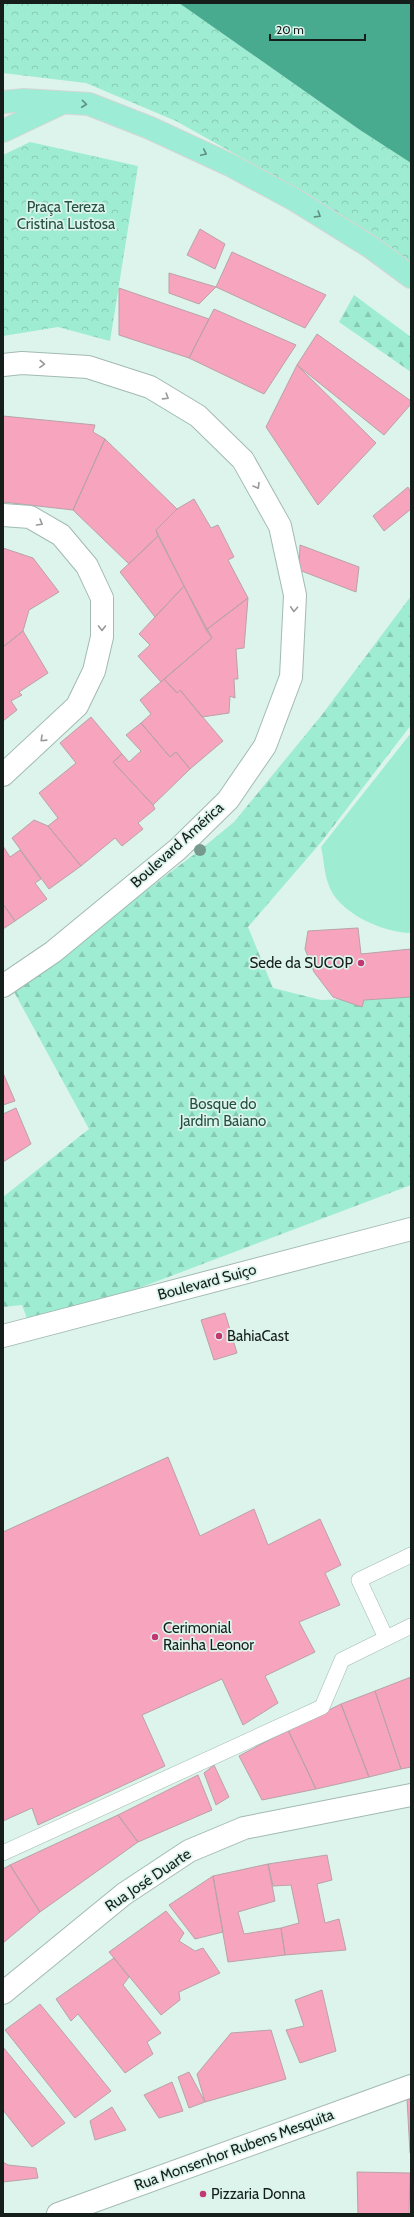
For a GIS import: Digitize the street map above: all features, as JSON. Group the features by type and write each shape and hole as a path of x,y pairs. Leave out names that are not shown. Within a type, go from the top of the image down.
{"main road":[{"path":"3,102 24,100 89,104 150,128 230,166 295,200 359,240 411,278"},
{"path":"3,130 63,103"}],"street":[{"name":"Boulevard América","path":"3,365 22,363 88,367 150,387 198,416 243,460 280,526 295,595 291,677 266,746 228,800 172,854 53,952 3,986"},
{"path":"3,515 30,517 61,535 87,566 102,598 102,629 94,671 77,706 3,775"},
{"name":"Boulevard Suiço","path":"3,1336 411,1229"},
{"name":"Rua José Duarte","path":"3,1992 124,1894 189,1851 244,1828 411,1795"},
{"name":"Rua Monsenhor Rubens Mesquita","path":"58,2214 411,2086"}],"lane":[{"path":"386,1638 359,1580 411,1555"},
{"path":"3,1853 322,1707 342,1660 411,1626"}],"green space":[{"path":"3,3 179,3 360,130 411,163 411,264 301,191 176,121 86,83 3,73"},
{"name":"Praça Tereza Cristina Lustosa","path":"30,142 138,166 110,341 58,327 3,336 3,155"},
{"path":"354,295 411,337 411,372 339,322"},
{"name":"Bosque do Jardim Baiano","path":"411,596 411,725 322,841 248,927 273,988 321,1000 411,997 411,1185 31,1329 22,1305 3,1307 3,1197 89,1129 13,990 200,850 234,822 321,716"},
{"path":"411,733 411,933 400,932 375,925 350,912 340,903 328,883 321,847"}],"shaded area":[{"path":"179,3 411,3 411,163 360,130"}],"building":[{"path":"200,229 225,244 215,269 187,255"},
{"path":"232,252 326,295 305,328 216,287"},
{"path":"169,273 216,287 199,304 169,293"},
{"path":"119,288 209,319 189,358 119,335"},
{"path":"214,309 296,345 264,394 189,358"},
{"path":"317,334 411,401 411,404 384,435 297,365"},
{"path":"297,365 376,443 318,505 266,427"},
{"path":"3,416 95,425 93,432 105,439 73,510 3,502"},
{"path":"105,439 177,509 156,530 158,536 129,564 73,510"},
{"path":"408,487 411,493 411,509 384,531 373,516"},
{"path":"194,499 211,528 218,525 234,557 228,560 248,598 206,630 156,530 177,509"},
{"path":"158,536 184,586 155,617 120,572"},
{"path":"300,545 359,567 356,592 299,570"},
{"path":"3,548 33,558 59,592 29,610 23,631 3,647"},
{"path":"184,586 212,638 161,682 138,656 150,645 139,634"},
{"path":"248,598 244,648 236,649 238,679 234,679 235,698 230,696 229,713 202,717 180,690 177,693 164,679 212,638 206,630"},
{"path":"23,631 48,673 19,692 22,695 11,701 17,710 3,721 3,647"},
{"path":"164,679 177,693 180,690 223,741 190,769 176,752 170,757 141,723 151,714 140,700"},
{"path":"91,717 122,754 113,762 155,809 138,823 143,829 122,846 115,838 81,866 48,826 58,818 39,793 76,763 60,743"},
{"path":"141,723 170,757 176,752 190,769 153,805 113,762 122,754 129,762 141,751 126,735"},
{"path":"34,820 48,826 81,866 49,889 12,838"},
{"path":"3,846 10,857 20,850 41,879 35,883 47,899 15,921 3,904"},
{"path":"3,904 15,921 3,929"},
{"name":"Sede da SUCOP","path":"358,928 361,954 411,949 411,997 364,1000 362,1007 333,997 314,972 305,949 308,931"},
{"path":"3,1073 15,1101 3,1105"},
{"path":"16,1108 31,1144 3,1162 3,1114"},
{"name":"BahiaCast","path":"225,1313 237,1353 214,1360 201,1320"},
{"name":"Cerimonial Rainha Leonor","path":"168,1457 200,1536 254,1509 268,1545 320,1519 341,1565 325,1573 340,1605 299,1622 315,1652 265,1676 278,1703 243,1725 222,1679 142,1715 165,1766 38,1825 32,1808 3,1821 3,1532"},
{"path":"411,1677 411,1767 401,1769 375,1691"},
{"path":"375,1691 401,1769 369,1777 341,1704"},
{"path":"341,1704 369,1777 316,1789 288,1730"},
{"path":"288,1730 316,1789 262,1800 239,1756"},
{"path":"214,1765 229,1797 216,1805 204,1773"},
{"path":"198,1775 212,1810 138,1842 118,1815"},
{"path":"118,1815 138,1842 40,1912 10,1865"},
{"path":"327,1855 332,1880 317,1884 325,1923 339,1919 346,1950 285,1955 281,1928 299,1923 291,1885 273,1886 268,1864"},
{"path":"268,1864 275,1901 238,1912 244,1934 281,1928 285,1955 228,1962 213,1876"},
{"path":"10,1865 40,1912 3,1943 3,1869"},
{"path":"213,1876 223,1932 195,1939 169,1905"},
{"path":"166,1911 184,1933 179,1941 195,1951 203,1948 220,1973 179,1992 180,2000 161,2015 109,1952"},
{"path":"114,1958 129,1977 123,1985 161,2033 147,2042 153,2054 125,2073 78,2014 71,2021 56,1999"},
{"path":"322,1990 336,2051 300,2063 286,2030 304,2026 295,2000"},
{"path":"40,2004 111,2091 75,2118 5,2030"},
{"path":"271,2030 286,2079 205,2102 197,2074 231,2033"},
{"path":"3,2047 65,2123 32,2147 3,2110"},
{"path":"189,2072 205,2102 189,2108 178,2077"},
{"path":"172,2082 183,2111 159,2118 144,2095"},
{"path":"407,2099 411,2099 411,2153 410,2153"},
{"path":"112,2107 126,2130 95,2140 90,2121"},
{"path":"3,2162 8,2165 36,2168 38,2178 3,2182"},
{"path":"357,2172 410,2173 409,2214 358,2214"}],"place":[{"name":"Sede da SUCOP","path":"361,963"},
{"name":"BahiaCast","path":"219,1336"},
{"name":"Cerimonial Rainha Leonor","path":"155,1637"},
{"name":"Pizzaria Donna","path":"203,2194"}]}
